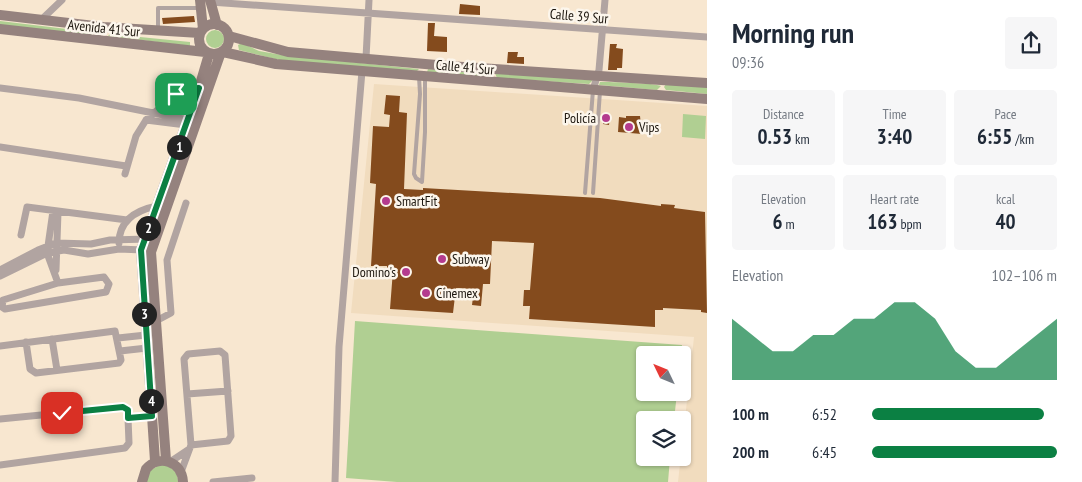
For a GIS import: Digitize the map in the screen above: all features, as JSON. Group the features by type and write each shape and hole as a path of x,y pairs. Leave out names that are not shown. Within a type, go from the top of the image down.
{"main road":[{"path":"148,240 222,52 228,44 228,36 225,30 217,25 205,3"},
{"path":"205,3 199,43 207,53"},
{"name":"Avenida 41 Sur","path":"0,15 103,28 158,32 202,31"},
{"path":"202,31 217,25"},
{"path":"101,42 103,28"},
{"name":"Avenida 41 Sur","path":"0,29 207,53"},
{"name":"Calle 41 Sur","path":"228,36 288,52 366,58 422,72 490,83 707,99"},
{"path":"207,53 222,52"},
{"name":"Calle 41 Sur","path":"222,52 276,64 362,71 422,72 492,68 707,83"},
{"path":"155,462 146,336 146,251 157,206 199,88 207,53"},
{"path":"490,83 492,68"},
{"path":"661,96 664,80"},
{"path":"146,251 156,321 168,461 182,477"},
{"path":"142,482 146,468 155,462 168,461"}],"street":[{"path":"41,20 62,0"},
{"path":"366,58 369,0"},
{"path":"597,90 605,0"},
{"name":"Calle 39 Sur","path":"205,3 707,37"},
{"path":"336,482 339,347 362,71"},
{"path":"0,88 79,98 187,123"},
{"path":"125,174 136,136 146,120 184,89 199,88"},
{"path":"146,120 187,123"},
{"path":"0,147 126,166"},
{"path":"156,321 171,313 167,260 186,203"},
{"path":"119,249 119,240 127,220 142,209 157,206"},
{"path":"21,235 27,207 127,220"},
{"path":"56,212 56,275"},
{"path":"56,212 48,250 58,283"},
{"path":"1,273 48,250 56,243 91,244 119,240 148,240"},
{"path":"48,250 56,252 64,250 88,254 119,249 146,251"},
{"path":"104,277 109,284 106,292 99,294 5,309 2,307 3,300 58,283 104,277"},
{"path":"0,346 26,342 115,331 118,338 121,360 119,363 32,372 26,342"},
{"path":"118,338 146,336"},
{"path":"52,339 57,370"},
{"path":"120,351 147,348"},
{"path":"168,461 189,448 230,439 225,355 220,351 185,356 184,359 189,448 182,477"},
{"path":"187,394 228,391"},
{"path":"0,419 123,407 128,410 129,443 125,448 0,466"},
{"path":"128,418 152,416"},
{"path":"213,482 252,478"}],"lane":[{"path":"158,32 158,8 205,3"},
{"path":"422,72 425,132 422,182 414,174 422,72"},
{"path":"585,193 589,142 597,90"},
{"path":"593,193 597,90"},
{"path":"417,131 425,132"},
{"path":"589,142 596,143"}],"shaded area":[{"path":"374,84 707,106 707,482 678,482 680,466 691,466 691,411 686,411 687,401 691,401 691,364 694,337 351,313"}],"green space":[{"path":"0,21 92,32 92,36 0,26"},
{"path":"215,30 221,33 224,39 221,45 215,48 209,45 206,39 209,33"},
{"path":"110,34 190,42 190,46 108,36"},
{"path":"242,43 259,51 282,55 419,69 417,71 283,61 239,50 238,45"},
{"path":"428,69 489,74 487,77 427,72"},
{"path":"495,73 592,81 589,84 497,78"},
{"path":"600,82 642,83 661,86 657,90 599,85"},
{"path":"666,84 707,87 707,94 666,90 664,87"},
{"path":"683,114 706,116 705,139 682,137"},
{"path":"355,321 682,345 636,346 636,401 676,401 675,411 636,411 636,466 669,466 668,482 397,482 346,478"},
{"path":"161,464 173,470 177,475 178,482 145,482 148,472"}],"building":[{"path":"460,4 480,6 480,15 459,14"},
{"path":"194,16 195,22 163,24 162,18"},
{"path":"428,23 435,23 434,36 447,37 447,52 427,51"},
{"path":"610,44 617,44 616,48 623,49 622,68 617,68 617,70 608,70"},
{"path":"508,52 518,52 517,57 524,57 524,64 507,63"},
{"path":"386,95 400,96 399,112 407,113 404,189 423,190 423,188 600,198 661,206 661,204 675,205 674,208 705,212 707,313 701,312 701,310 663,308 663,310 655,310 655,327 529,319 530,306 523,306 524,290 530,290 534,243 492,241 490,284 483,284 481,306 472,305 474,289 456,288 453,313 390,309 393,270 387,270 387,266 371,266 376,184 370,183 373,126 389,127 390,115 384,114"},
{"name":"Policía","path":"603,115 610,116 609,125 603,124"},
{"path":"626,116 640,116 642,134 618,132 619,117 626,118"}],"place":[{"name":"Policía","path":"606,118"},
{"name":"Vips","path":"629,127"},
{"name":"SmartFit","path":"386,201"},
{"name":"Subway","path":"442,259"},
{"name":"Domino's","path":"406,272"},
{"name":"Cinemex","path":"426,293"}],"route":[{"path":"62,413 123,407 128,410 128,418 152,416 140,258 141,250 199,88 184,89 176,94"}]}
